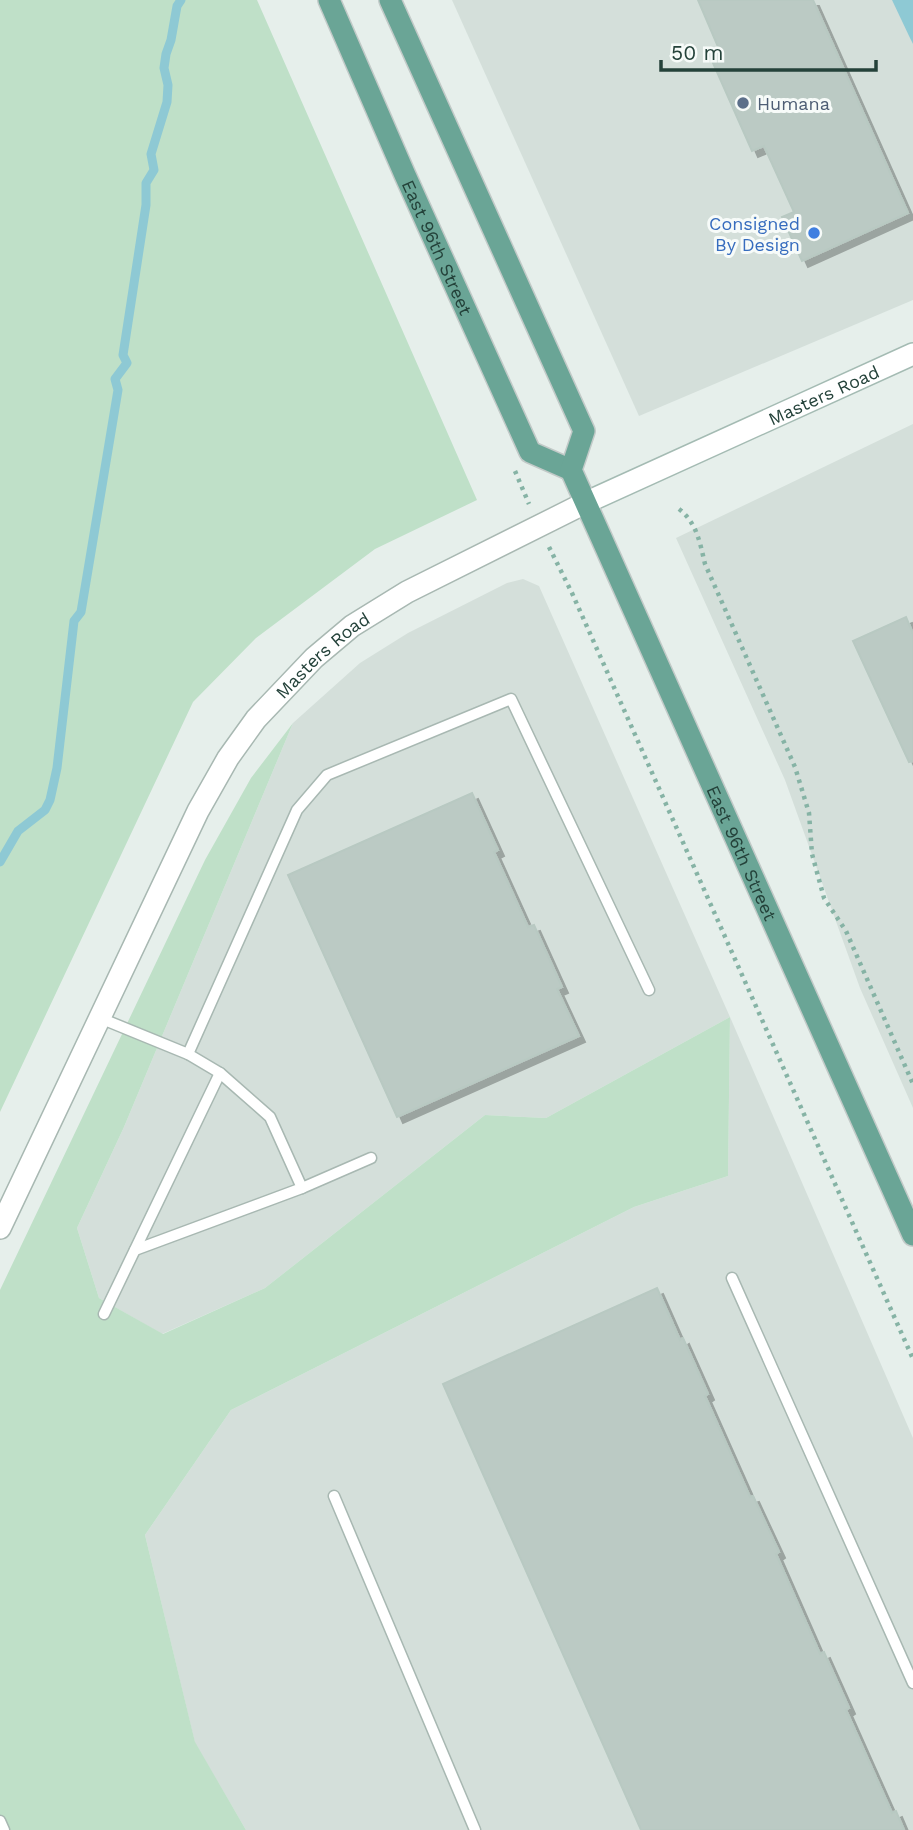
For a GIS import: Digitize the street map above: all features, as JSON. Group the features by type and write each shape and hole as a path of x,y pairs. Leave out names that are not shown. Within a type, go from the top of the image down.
{"main road":[{"name":"East 96th Street","path":"329,0 530,452 571,470 913,1235"},
{"path":"390,0 584,431 571,470"}],"street":[{"name":"Masters Road","path":"0,1228 198,811 228,758 256,719 314,658 352,626 407,592 585,503 913,354"}],"lane":[{"path":"188,1054 297,810 327,775 511,699 649,990"},
{"path":"100,1018 188,1054 220,1073 270,1117 302,1188"},
{"path":"104,1314 220,1073"},
{"path":"135,1250 302,1188 371,1158"},
{"path":"732,1278 913,1683"},
{"path":"334,1496 475,1830"},
{"path":"0,1821 4,1830"}],"path":[{"path":"513,466 538,527 572,593 913,1359"},
{"path":"679,509 688,516 697,531 705,564 795,767 809,813 811,854 824,898 846,931 913,1084"}],"shaded area":[{"path":"452,0 913,0 913,300 639,416"},
{"path":"913,424 913,1108 860,988 785,780 676,538"},
{"path":"523,579 539,586 730,1017 546,1118 485,1115 265,1288 162,1334 99,1298 77,1228 124,1127 293,723 360,663 408,633 507,583"},
{"path":"730,1017 913,1438 913,1830 246,1830 195,1743 145,1535 231,1410 634,1207 728,1176"}],"green space":[{"path":"0,0 257,0 477,500 375,549 256,638 193,702 0,1112"},
{"path":"293,723 124,1127 77,1228 99,1298 163,1334 265,1288 485,1115 546,1118 730,1017 728,1176 634,1207 231,1410 145,1535 195,1742 246,1830 0,1830 0,1290 205,860 251,778"}],"water":[{"path":"892,0 913,0 913,44 910,38"}],"building":[{"path":"698,0 813,0 908,213 802,261 782,217 794,212 764,146 752,151 709,54 719,49"},
{"path":"906,617 913,634 913,761 909,762 853,641"},
{"path":"472,793 498,850 494,852 528,927 534,925 562,987 557,989 579,1036 397,1117 288,875"},
{"path":"657,1288 708,1394 705,1396 750,1497 753,1496 779,1552 776,1554 820,1654 824,1652 849,1708 846,1710 892,1813 896,1811 904,1830 641,1830 443,1384"}],"waterway":[{"path":"0,862 18,831 45,810 57,768 74,621 81,612 118,390 115,379 127,363 123,355 146,205 146,183 154,170 151,154 167,102 168,85 164,68 166,54 177,6 181,0"}],"place":[{"name":"Humana","path":"743,103"},
{"name":"Consigned By Design","path":"814,233"}]}
